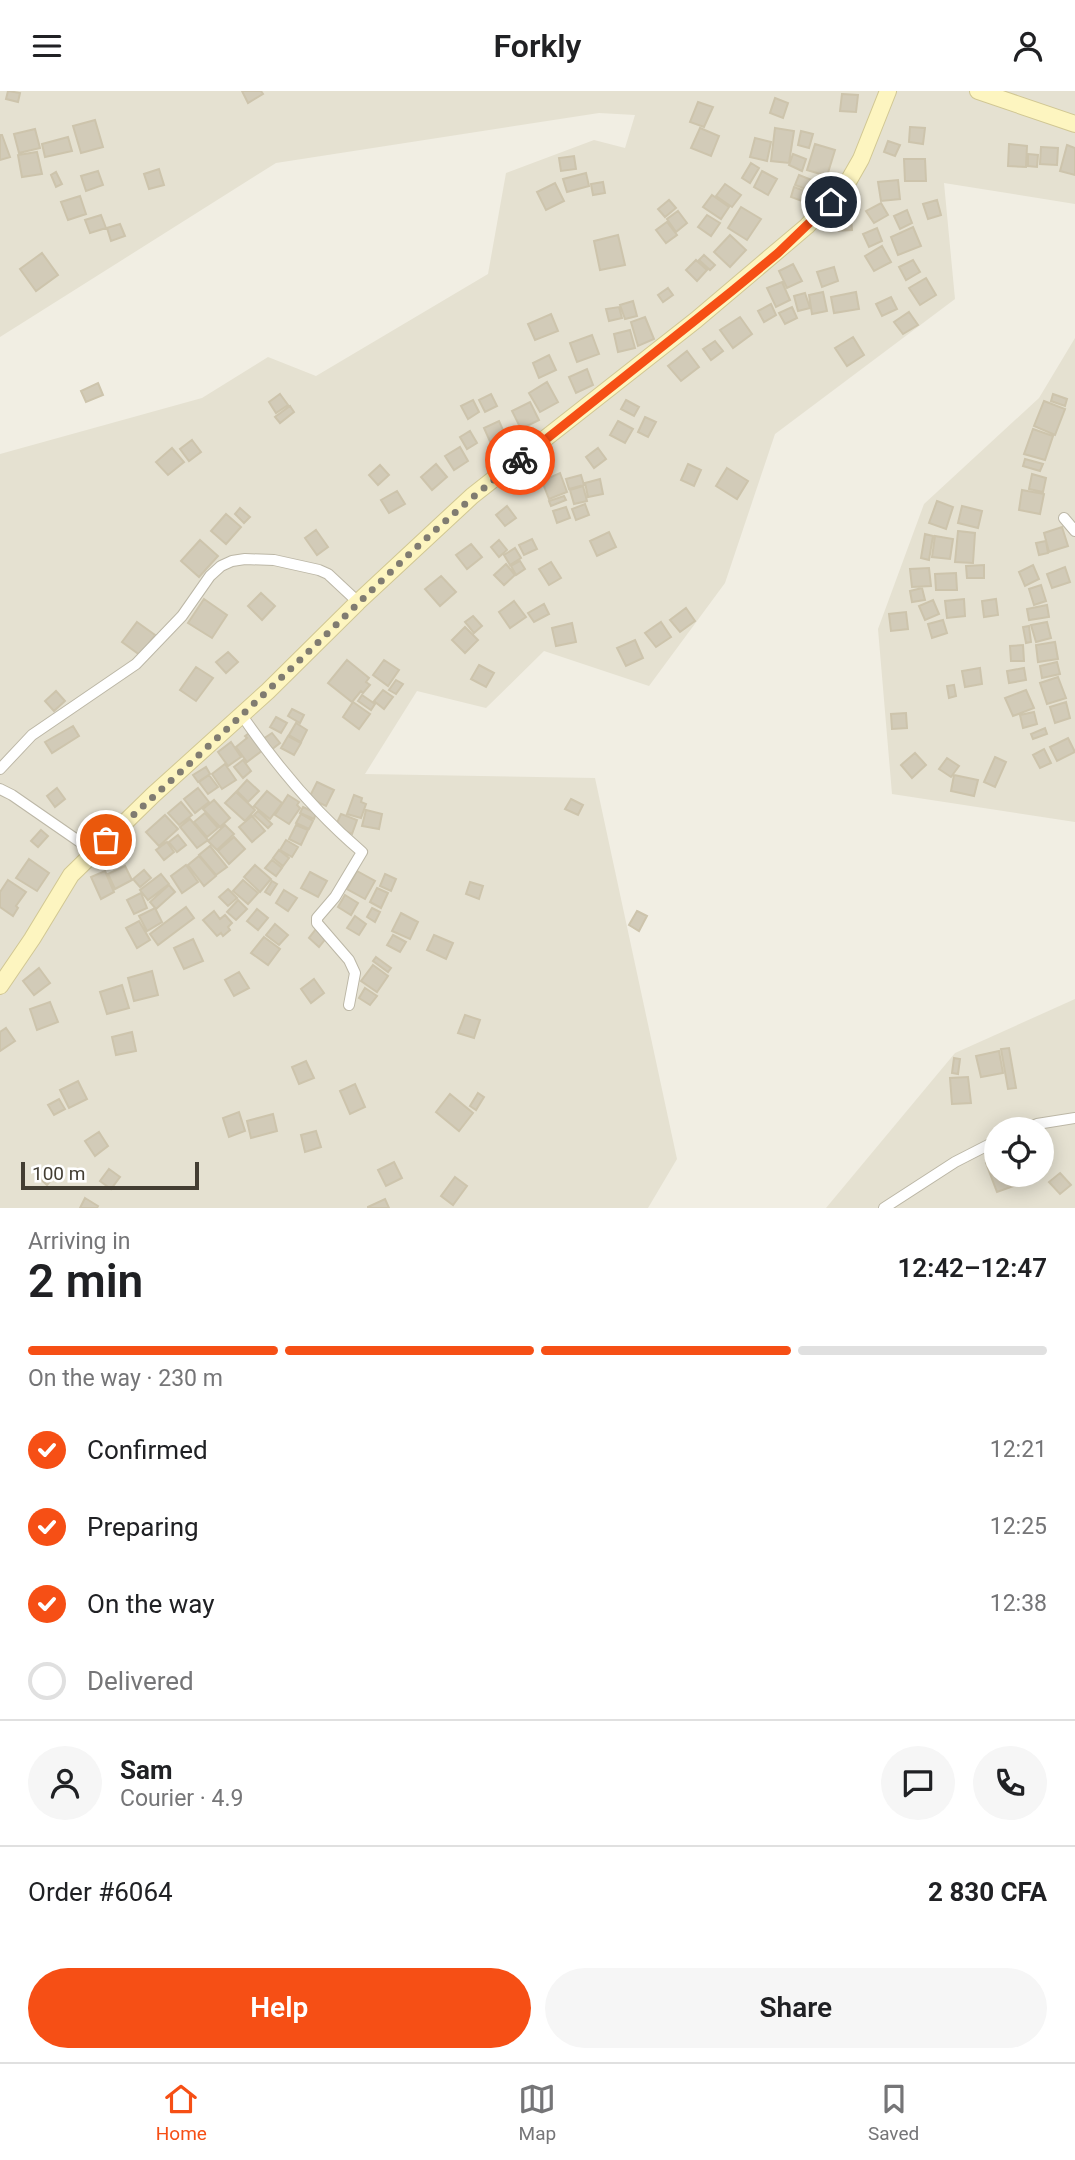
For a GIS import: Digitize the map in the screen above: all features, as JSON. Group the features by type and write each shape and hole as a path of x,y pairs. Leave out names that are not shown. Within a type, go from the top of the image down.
{"street":[{"path":"0,986 60,891 93,852 268,691 358,602 472,496 696,320 807,226 849,180 862,159 888,91"},
{"path":"978,91 1075,124"},
{"path":"1064,518 1075,531"},
{"path":"0,769 32,734 136,664 182,616 210,576 221,566 232,561 266,560 319,570 328,574 358,602"},
{"path":"241,714 262,746 300,790 341,834 362,852 335,897 317,918 317,923 349,960 355,973 349,1006"},
{"path":"0,789 93,852"},
{"path":"1054,1121 1075,1118"},
{"path":"884,1208 984,1147"}],"shaded area":[{"path":"0,91 1075,91 1075,204 944,183 955,299 775,434 725,583 649,686 544,651 486,708 417,691 365,774 595,778 677,1159 648,1208 0,1208 0,454 202,398 268,357 316,376 488,274 506,173 594,140 625,148 635,115 599,113 276,163 0,337"},
{"path":"1075,338 1075,822 892,794 878,629 924,504 1039,398"},
{"path":"1075,999 1075,1208 826,1208 955,1053"}],"building":[{"path":"8,91 20,93 18,102 6,99"},
{"path":"242,91 261,91 263,94 248,103"},
{"path":"842,94 858,95 856,112 840,111"},
{"path":"775,98 788,103 783,118 770,113"},
{"path":"698,102 713,107 704,127 690,122"},
{"path":"95,120 103,147 81,153 73,126"},
{"path":"910,127 925,128 923,144 909,142"},
{"path":"700,128 719,136 711,156 691,148"},
{"path":"775,128 794,131 789,163 771,161"},
{"path":"35,129 40,148 19,153 14,134"},
{"path":"801,131 813,134 809,148 798,145"},
{"path":"0,135 10,157 0,160"},
{"path":"68,137 72,151 45,157 42,144"},
{"path":"755,138 771,142 767,161 750,157"},
{"path":"888,141 900,145 895,156 884,152"},
{"path":"815,144 835,150 827,176 807,170"},
{"path":"1009,144 1027,146 1026,167 1008,166"},
{"path":"1067,145 1075,148 1075,175 1060,171"},
{"path":"1041,147 1058,148 1057,165 1040,164"},
{"path":"37,152 42,174 22,177 18,155"},
{"path":"793,154 806,159 802,171 789,165"},
{"path":"1028,154 1038,155 1037,167 1028,166"},
{"path":"574,156 576,169 561,171 559,158"},
{"path":"904,159 925,159 926,181 905,181"},
{"path":"751,163 759,168 750,183 742,178"},
{"path":"159,169 164,185 149,189 144,174"},
{"path":"98,171 103,185 86,191 81,176"},
{"path":"762,171 777,179 768,195 754,187"},
{"path":"56,172 62,184 56,187 51,175"},
{"path":"586,173 589,186 567,192 563,179"},
{"path":"799,175 817,182 814,192 795,185"},
{"path":"898,180 900,199 881,201 878,182"},
{"path":"603,182 605,193 593,195 591,184"},
{"path":"555,183 564,201 546,210 537,192"},
{"path":"725,184 741,195 732,207 716,196"},
{"path":"794,187 813,194 810,204 791,197"},
{"path":"712,195 729,207 721,219 703,207"},
{"path":"80,196 86,214 68,220 61,202"},
{"path":"669,200 676,208 665,217 658,209"},
{"path":"937,200 941,215 928,219 923,204"},
{"path":"881,203 888,215 874,223 866,211"},
{"path":"741,207 761,219 747,240 728,228"},
{"path":"907,210 912,223 900,229 894,216"},
{"path":"678,211 687,223 676,232 667,219"},
{"path":"101,215 106,228 90,233 85,220"},
{"path":"707,215 720,223 711,236 698,227"},
{"path":"851,215 852,230 832,231 831,216"},
{"path":"667,222 677,235 666,243 656,230"},
{"path":"120,224 125,236 111,241 107,228"},
{"path":"913,227 921,246 898,255 891,237"},
{"path":"877,228 882,241 869,247 863,234"},
{"path":"618,235 625,265 600,270 594,241"},
{"path":"730,235 746,250 730,267 714,252"},
{"path":"882,246 891,262 874,271 865,256"},
{"path":"42,253 58,275 36,291 20,269"},
{"path":"704,255 715,265 710,270 699,260"},
{"path":"696,260 707,270 697,281 686,270"},
{"path":"913,260 920,272 906,280 899,267"},
{"path":"793,264 802,281 787,288 779,271"},
{"path":"834,267 838,281 822,287 817,272"},
{"path":"926,278 936,295 920,305 909,288"},
{"path":"782,282 790,300 776,307 767,288"},
{"path":"668,288 673,295 663,302 658,295"},
{"path":"823,292 827,311 812,314 809,295"},
{"path":"856,292 859,309 834,313 831,297"},
{"path":"805,293 810,308 798,311 794,296"},
{"path":"891,297 897,309 882,316 876,304"},
{"path":"633,301 637,316 625,319 620,305"},
{"path":"771,304 776,315 764,322 758,311"},
{"path":"619,307 622,318 609,321 606,309"},
{"path":"792,307 797,318 785,324 779,313"},
{"path":"909,312 918,325 903,334 894,322"},
{"path":"551,314 558,331 535,340 528,324"},
{"path":"645,317 654,339 638,346 631,322"},
{"path":"740,317 752,334 733,348 720,330"},
{"path":"630,330 635,348 618,352 614,334"},
{"path":"592,335 599,354 577,362 570,343"},
{"path":"853,337 864,355 847,366 835,348"},
{"path":"715,341 723,351 711,360 703,349"},
{"path":"687,351 699,367 681,381 668,366"},
{"path":"549,355 556,370 539,378 533,363"},
{"path":"587,369 593,385 576,393 569,377"},
{"path":"547,382 558,402 540,412 529,393"},
{"path":"98,383 103,395 86,402 81,391"},
{"path":"280,394 288,405 276,413 269,402"},
{"path":"491,394 497,406 485,412 479,400"},
{"path":"1053,394 1067,399 1065,406 1051,401"},
{"path":"473,400 479,412 468,419 461,406"},
{"path":"626,400 639,407 634,416 621,409"},
{"path":"1044,401 1065,409 1055,435 1034,426"},
{"path":"530,402 539,420 521,429 512,411"},
{"path":"290,406 294,412 280,423 275,417"},
{"path":"645,417 656,422 648,437 638,432"},
{"path":"499,421 507,439 492,446 484,428"},
{"path":"618,421 633,429 625,443 610,435"},
{"path":"1033,429 1053,436 1045,460 1024,454"},
{"path":"470,431 477,443 467,449 460,437"},
{"path":"192,440 201,452 189,461 180,449"},
{"path":"460,447 468,461 454,470 445,456"},
{"path":"172,448 184,462 168,475 156,462"},
{"path":"598,448 606,459 594,468 586,457"},
{"path":"1025,459 1043,464 1040,471 1023,466"},
{"path":"436,464 447,477 432,490 421,477"},
{"path":"688,464 701,470 694,486 681,480"},
{"path":"380,465 389,475 378,485 369,475"},
{"path":"727,468 748,481 737,499 716,486"},
{"path":"560,473 567,492 549,499 542,481"},
{"path":"1032,474 1046,478 1043,492 1029,489"},
{"path":"581,475 584,485 569,489 566,479"},
{"path":"600,479 603,494 588,497 585,483"},
{"path":"583,486 587,501 574,504 570,490"},
{"path":"1022,490 1044,494 1040,514 1019,510"},
{"path":"397,491 405,504 389,513 381,500"},
{"path":"564,496 566,500 551,506 549,501"},
{"path":"937,501 953,507 946,529 929,523"},
{"path":"585,504 589,515 576,520 572,509"},
{"path":"507,506 516,518 505,526 496,515"},
{"path":"962,506 982,511 978,528 958,523"},
{"path":"566,507 570,518 557,523 553,511"},
{"path":"240,508 250,517 244,523 235,514"},
{"path":"226,514 241,527 226,544 211,531"},
{"path":"1062,527 1068,546 1049,552 1044,533"},
{"path":"316,530 328,547 317,555 305,538"},
{"path":"958,531 975,533 973,563 955,562"},
{"path":"609,532 616,547 597,556 590,541"},
{"path":"925,534 933,536 929,560 921,558"},
{"path":"935,536 953,539 950,559 932,557"},
{"path":"532,539 537,549 524,555 519,545"},
{"path":"200,540 218,556 199,577 181,561"},
{"path":"499,540 507,550 499,557 491,547"},
{"path":"1046,541 1048,553 1039,555 1036,543"},
{"path":"471,544 482,557 467,569 456,555"},
{"path":"515,548 521,558 510,565 504,555"},
{"path":"520,561 525,569 516,575 511,566"},
{"path":"551,562 561,578 549,585 539,569"},
{"path":"506,564 515,575 504,585 494,575"},
{"path":"984,565 984,578 967,578 966,566"},
{"path":"1033,565 1039,579 1025,586 1019,572"},
{"path":"1065,567 1070,582 1052,588 1047,574"},
{"path":"929,568 931,586 912,587 910,569"},
{"path":"956,573 957,590 936,590 935,574"},
{"path":"441,576 456,592 440,606 425,589"},
{"path":"1041,585 1046,601 1034,605 1029,589"},
{"path":"922,588 925,600 912,602 910,591"},
{"path":"261,593 275,606 262,620 248,606"},
{"path":"204,599 227,615 212,638 188,623"},
{"path":"964,599 965,616 947,618 945,601"},
{"path":"996,599 998,615 984,617 982,601"},
{"path":"933,600 939,614 925,620 919,606"},
{"path":"514,601 526,617 510,628 499,612"},
{"path":"544,604 549,614 534,622 528,613"},
{"path":"1047,605 1049,617 1029,620 1027,609"},
{"path":"686,608 695,621 680,632 670,620"},
{"path":"906,612 908,629 891,631 889,614"},
{"path":"473,616 482,626 474,633 465,622"},
{"path":"943,620 947,633 932,638 928,624"},
{"path":"137,622 155,635 140,655 122,642"},
{"path":"661,622 671,637 656,647 645,633"},
{"path":"1047,622 1051,638 1036,642 1031,625"},
{"path":"572,623 576,642 556,646 552,628"},
{"path":"1029,626 1031,642 1026,643 1023,627"},
{"path":"465,627 478,640 465,653 452,640"},
{"path":"635,640 643,658 626,666 617,648"},
{"path":"1055,642 1058,659 1038,662 1036,645"},
{"path":"1023,645 1024,661 1011,661 1010,646"},
{"path":"228,652 238,662 226,673 216,662"},
{"path":"347,660 369,678 366,682 370,685 352,702 328,683"},
{"path":"384,660 399,670 388,686 373,675"},
{"path":"1057,662 1060,674 1042,678 1040,666"},
{"path":"479,665 494,673 486,687 471,679"},
{"path":"196,667 213,678 196,701 180,690"},
{"path":"980,668 982,684 965,687 962,671"},
{"path":"1024,668 1026,680 1009,683 1007,671"},
{"path":"1058,677 1066,698 1047,704 1040,683"},
{"path":"396,680 403,684 396,694 389,690"},
{"path":"954,685 956,696 949,698 947,686"},
{"path":"383,690 393,697 384,709 374,701"},
{"path":"1026,690 1034,708 1013,716 1005,698"},
{"path":"56,691 65,701 54,711 45,701"},
{"path":"362,695 375,704 371,710 358,701"},
{"path":"353,702 370,714 359,729 343,717"},
{"path":"1066,702 1070,718 1055,723 1050,707"},
{"path":"292,709 304,715 300,723 288,716"},
{"path":"1034,712 1037,724 1023,728 1020,715"},
{"path":"906,713 907,728 892,729 891,714"},
{"path":"276,717 287,723 281,733 270,727"},
{"path":"296,723 307,730 301,742 289,735"},
{"path":"73,726 79,736 52,753 45,742"},
{"path":"1045,728 1047,734 1033,739 1031,734"},
{"path":"249,733 263,750 247,762 236,747"},
{"path":"272,733 280,743 271,750 263,739"},
{"path":"288,736 301,743 294,755 281,748"},
{"path":"1068,738 1075,752 1057,761 1050,747"},
{"path":"231,742 241,757 228,766 218,752"},
{"path":"1044,749 1051,763 1040,768 1033,755"},
{"path":"915,753 926,765 912,778 901,765"},
{"path":"995,757 1006,762 995,787 984,782"},
{"path":"947,758 959,766 951,777 939,769"},
{"path":"243,760 251,771 243,778 234,767"},
{"path":"225,764 236,780 222,789 212,774"},
{"path":"206,767 210,774 198,782 193,775"},
{"path":"209,775 218,787 208,794 199,782"},
{"path":"954,775 978,780 974,796 951,791"},
{"path":"247,780 259,791 248,802 237,791"},
{"path":"317,782 334,790 326,806 309,798"},
{"path":"57,788 65,799 55,807 47,796"},
{"path":"198,788 209,802 195,813 184,799"},
{"path":"267,791 282,803 270,819 254,806"},
{"path":"236,792 255,810 245,821 225,803"},
{"path":"288,795 299,802 297,805 300,808 289,824 275,815"},
{"path":"354,795 362,798 361,802 366,804 361,818 347,814"},
{"path":"571,799 583,805 578,815 565,809"},
{"path":"214,800 230,818 220,827 203,809"},
{"path":"181,802 192,815 179,825 168,813"},
{"path":"303,807 316,813 314,819 300,813"},
{"path":"366,810 382,814 379,829 362,826"},
{"path":"258,811 272,824 268,828 254,815"},
{"path":"205,813 218,828 207,837 194,822"},
{"path":"301,814 313,821 309,829 296,823"},
{"path":"341,814 357,820 352,834 335,827"},
{"path":"165,815 178,829 159,846 146,832"},
{"path":"252,816 265,831 252,842 239,827"},
{"path":"190,819 208,840 197,848 180,827"},
{"path":"225,825 234,834 217,850 208,841"},
{"path":"296,825 308,830 301,845 289,839"},
{"path":"41,830 48,836 38,847 31,841"},
{"path":"178,835 186,845 177,852 169,842"},
{"path":"234,837 245,849 229,864 218,851"},
{"path":"286,840 298,847 292,857 280,850"},
{"path":"167,842 174,852 164,860 156,850"},
{"path":"210,846 227,867 216,875 199,855"},
{"path":"279,850 289,858 283,866 273,858"},
{"path":"199,856 216,876 204,886 188,865"},
{"path":"29,859 49,873 37,891 16,878"},
{"path":"272,860 282,868 276,876 265,868"},
{"path":"186,865 198,882 182,893 171,876"},
{"path":"255,865 271,879 260,892 244,877"},
{"path":"125,866 132,880 115,889 108,874"},
{"path":"144,870 151,878 140,887 133,879"},
{"path":"105,871 114,892 101,899 91,877"},
{"path":"357,871 375,881 365,899 347,889"},
{"path":"310,872 327,881 318,897 301,888"},
{"path":"161,874 169,884 148,900 140,890"},
{"path":"385,874 396,879 391,891 380,886"},
{"path":"8,880 26,892 16,906 18,908 13,916 0,907 0,892"},
{"path":"243,880 258,893 248,904 233,891"},
{"path":"272,881 277,884 270,895 265,892"},
{"path":"470,882 483,886 479,899 466,894"},
{"path":"169,885 175,892 156,909 150,902"},
{"path":"377,888 388,893 381,908 370,902"},
{"path":"228,889 237,898 228,906 219,897"},
{"path":"284,890 297,898 288,911 276,903"},
{"path":"141,893 147,908 134,914 127,900"},
{"path":"345,895 358,903 351,915 338,907"},
{"path":"238,900 247,909 236,920 227,912"},
{"path":"186,907 194,918 158,945 150,934"},
{"path":"155,908 162,922 147,931 139,916"},
{"path":"372,908 380,912 375,922 367,917"},
{"path":"257,909 268,918 258,930 247,921"},
{"path":"214,911 220,919 225,915 232,923 228,927 230,930 223,936 221,933 217,936 203,920"},
{"path":"637,911 647,916 639,931 629,925"},
{"path":"401,913 418,922 410,939 392,931"},
{"path":"355,916 366,924 359,935 347,928"},
{"path":"139,921 150,940 137,948 126,928"},
{"path":"275,924 288,935 279,945 266,935"},
{"path":"316,929 327,937 319,947 309,938"},
{"path":"393,935 406,942 400,952 387,945"},
{"path":"434,935 453,943 446,959 427,950"},
{"path":"264,937 280,949 268,965 251,953"},
{"path":"193,939 203,961 184,969 174,948"},
{"path":"376,957 391,968 388,972 373,961"},
{"path":"373,965 388,976 377,992 361,981"},
{"path":"39,968 50,983 34,995 23,981"},
{"path":"152,971 158,995 134,1001 128,978"},
{"path":"239,972 249,988 234,996 225,980"},
{"path":"314,979 324,993 311,1003 301,989"},
{"path":"122,985 129,1008 107,1014 100,992"},
{"path":"365,988 377,996 370,1005 359,998"},
{"path":"50,1002 58,1022 37,1030 30,1009"},
{"path":"465,1015 480,1020 474,1038 458,1033"},
{"path":"6,1028 15,1041 0,1051 0,1032"},
{"path":"132,1032 136,1051 116,1055 112,1037"},
{"path":"1009,1048 1016,1088 1008,1089 1001,1049"},
{"path":"999,1051 1003,1073 981,1077 976,1056"},
{"path":"954,1058 960,1059 958,1074 952,1073"},
{"path":"306,1061 314,1078 299,1084 292,1067"},
{"path":"968,1077 971,1103 952,1104 950,1078"},
{"path":"78,1081 87,1099 69,1108 60,1090"},
{"path":"355,1084 365,1107 350,1114 340,1091"},
{"path":"478,1093 484,1097 476,1110 470,1106"},
{"path":"450,1094 473,1113 459,1131 436,1112"},
{"path":"59,1099 65,1109 54,1115 48,1105"},
{"path":"239,1112 245,1131 229,1137 223,1118"},
{"path":"273,1114 277,1131 251,1138 247,1121"},
{"path":"316,1131 321,1147 305,1152 301,1135"},
{"path":"99,1132 108,1146 95,1156 85,1141"},
{"path":"394,1162 402,1178 386,1186 378,1170"},
{"path":"47,1166 56,1174 47,1185 38,1177"},
{"path":"109,1169 120,1177 111,1189 100,1181"},
{"path":"1060,1173 1071,1185 1060,1194 1054,1187 1054,1178"},
{"path":"455,1177 467,1186 453,1205 441,1196"},
{"path":"995,1187 1011,1187 997,1192"},
{"path":"85,1198 98,1206 97,1208 80,1208"},
{"path":"385,1199 389,1208 368,1208 368,1207"}],"way so far":[{"path":"106,840 268,691 358,602 472,496 520,460"}],"route":[{"path":"520,460 778,253 831,202"}]}
